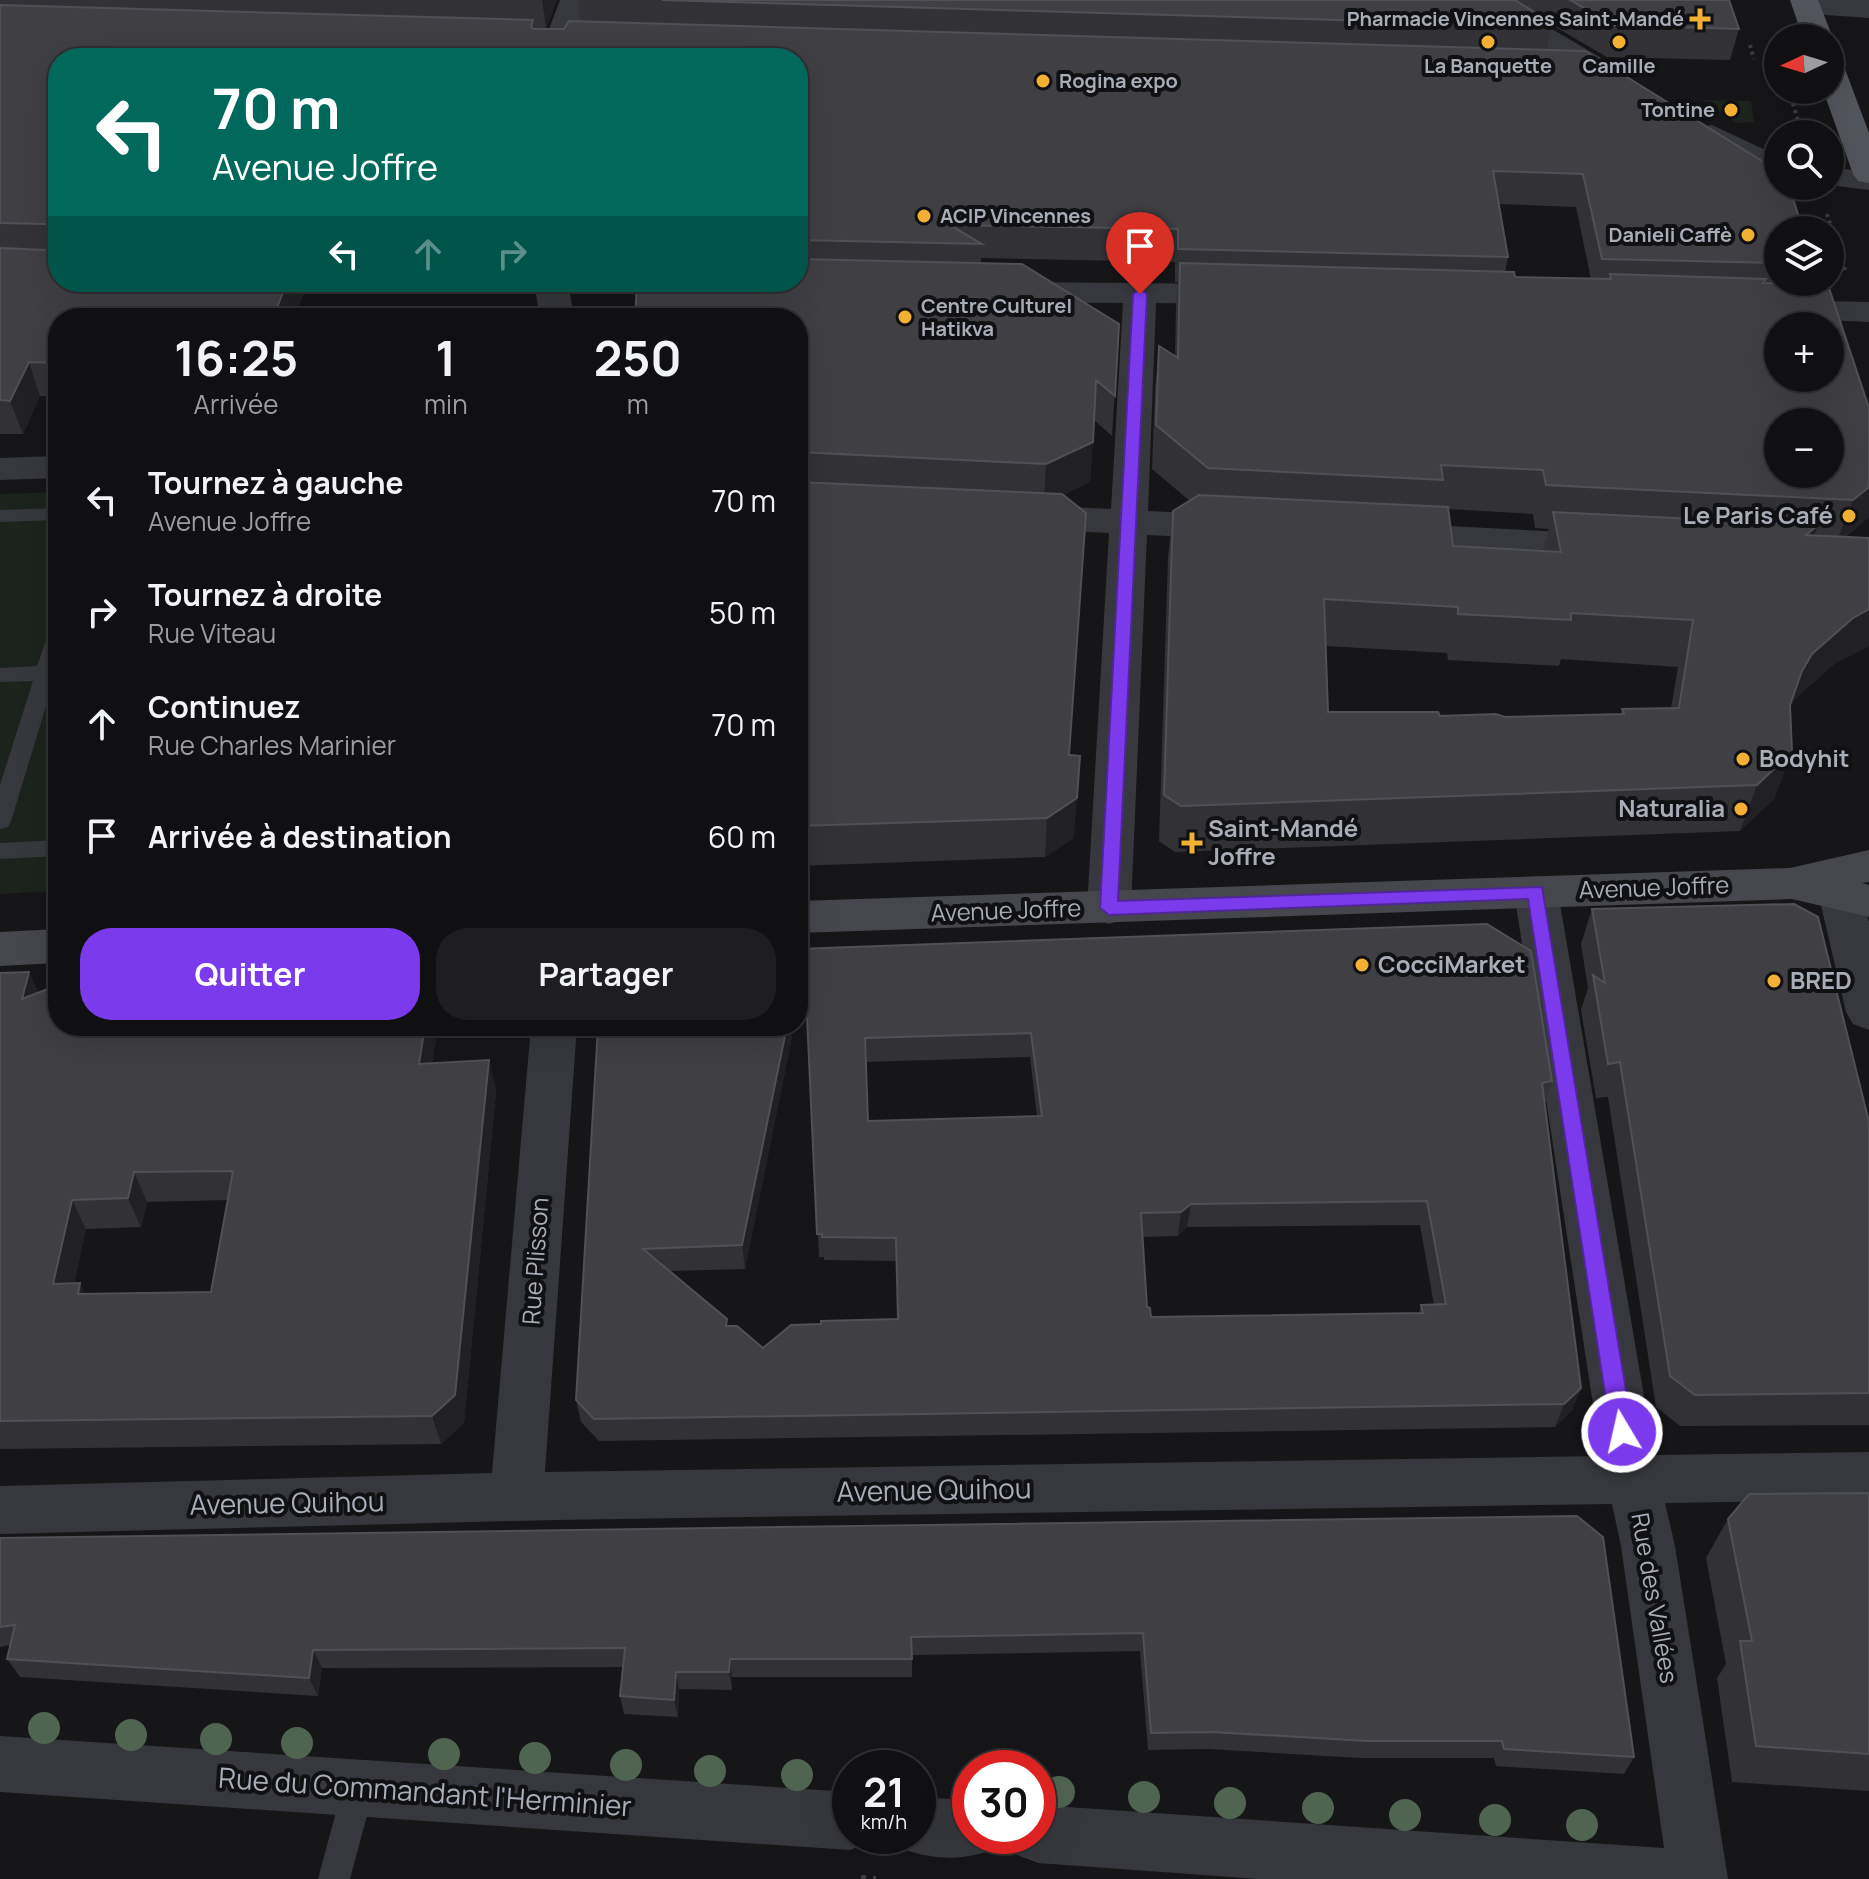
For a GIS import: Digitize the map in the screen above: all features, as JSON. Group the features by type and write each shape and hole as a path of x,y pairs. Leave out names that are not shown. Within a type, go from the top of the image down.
{"main road":[{"path":"1805,4 1813,24"},
{"path":"1843,104 1869,174"},
{"name":"Avenue Joffre","path":"808,917 1790,884 1860,888"},
{"path":"0,949 48,947"}],"street":[{"path":"527,40 565,47 574,0"},
{"path":"1483,0 1600,71 1640,91"},
{"path":"1805,4 1869,9"},
{"path":"1546,71 1600,71"},
{"path":"1691,122 1764,161"},
{"path":"1844,185 1869,181"},
{"path":"970,291 1260,295"},
{"path":"1109,908 1140,294"},
{"path":"1744,309 1864,312"},
{"path":"0,469 48,467"},
{"path":"984,515 1260,529"},
{"path":"1353,533 1635,548"},
{"path":"1860,888 1869,1012"},
{"name":"Rue des Vallées","path":"1536,892 1622,1432 1648,1546 1698,1879"},
{"name":"Rue Plisson","path":"517,1497 553,1036"},
{"name":"Avenue Quihou","path":"0,1510 517,1497 1869,1476"},
{"name":"Rue du Commandant l'Herminier","path":"0,1764 832,1820"},
{"path":"1056,1835 1675,1879"}],"lane":[{"path":"0,516 48,514"},
{"path":"0,675 48,673"},
{"path":"0,821 48,684"},
{"path":"0,851 48,849"},
{"path":"334,1879 359,1786"}],"path":[{"path":"1750,45 1754,59"},
{"path":"1830,200 1864,312"}],"shaded area":[{"path":"1704,100 1751,101 1754,122 1736,123"},
{"path":"48,492 48,892 0,894 0,494"}],"building":[{"path":"662,0 1515,0 1552,23 1540,22 1545,26"},
{"path":"1570,0 1729,0 1739,29 1614,25"},
{"path":"0,5 533,20 531,27 534,29 564,29 569,21 1585,51 1764,162 1764,200 1793,200 1799,216 1764,216 1764,263 1602,259 1583,174 1493,171 1508,257 1178,249 1178,229 950,225 982,244 808,240 808,48 48,48 47,224 0,223"},
{"path":"0,248 48,249 48,292 283,292 277,308 48,308 48,363 29,362 10,401 0,400"},
{"path":"808,259 1022,264 1119,324 1115,396 1096,380 1093,442 1046,464 808,452 808,308 636,308 636,292 808,292"},
{"path":"1180,263 1514,272 1515,277 1611,279 1610,274 1764,279 1764,296 1832,296 1837,312 1764,312 1764,392 1844,392 1844,333 1869,408 1869,487 1853,500 1546,485 1543,470 1441,465 1443,480 1208,468 1156,425 1159,346 1178,358"},
{"path":"808,482 1062,494 1086,513 1069,755 1080,756 1077,798 1047,818 808,826"},
{"path":"1199,495 1448,507 1453,546 1561,552 1553,512 1818,525 1806,535 1869,538 1869,609 1853,618 1812,654 1802,671 1790,705 1792,752 1757,785 1181,806 1164,795 1173,511","holes":["1324,599 1458,607 1458,614 1571,620 1571,613 1693,620 1679,708 1622,709 1624,714 1505,717 1496,714 1440,716 1438,712 1328,712"]},
{"path":"1794,904 1818,917 1869,1122 1869,1393 1695,1395 1670,1376 1620,1062 1608,1064 1593,975 1605,983 1592,909"},
{"path":"1487,924 1531,951 1552,1081 1542,1083 1581,1388 1564,1404 594,1419 576,1400 597,1036 785,1036 742,1245 643,1249 727,1319 726,1326 737,1326 763,1348 791,1325 898,1319 896,1238 822,1237 822,1234 817,1234 808,1036 808,949","holes":["1031,1033 1042,1116 868,1121 865,1038","1427,1201 1446,1304 1421,1305 1423,1313 1151,1317 1150,1308 1147,1307 1141,1213 1181,1212 1191,1204"]},
{"path":"29,972 22,999 48,989 48,1036 423,1036 419,1064 489,1060 455,1395 432,1416 0,1421 0,973","holes":["233,1171 211,1292 78,1294 80,1283 53,1284 72,1200 128,1198 134,1172"]},
{"path":"1869,1493 1869,1754 1756,1746 1740,1641 1752,1641 1728,1519 1749,1494"},
{"path":"1577,1516 1603,1537 1634,1757 1504,1749 1502,1741 1367,1741 1212,1732 1151,1733 1143,1633 911,1637 912,1659 730,1659 729,1672 676,1672 674,1700 620,1696 625,1648 313,1650 309,1678 7,1659 15,1625 0,1627 0,1538"}],"place":[{"name":"Pharmacie Vincennes Saint-Mandé","path":"1700,19"},
{"name":"La Banquette","path":"1488,42"},
{"name":"Camille","path":"1619,42"},
{"name":"Rogina expo","path":"1043,81"},
{"name":"Tontine","path":"1731,110"},
{"name":"ACIP Vincennes","path":"924,216"},
{"name":"Danieli Caffè","path":"1748,235"},
{"name":"Centre Culturel Hatikva","path":"905,317"},
{"name":"Le Paris Café","path":"1849,516"},
{"name":"Bodyhit","path":"1743,759"},
{"name":"Naturalia","path":"1741,809"},
{"name":"Saint-Mandé Joffre","path":"1192,843"},
{"name":"CocciMarket","path":"1362,965"},
{"name":"BRED","path":"1774,981"}],"route":[{"path":"1140,294 1109,908 1536,892 1622,1432"}]}
